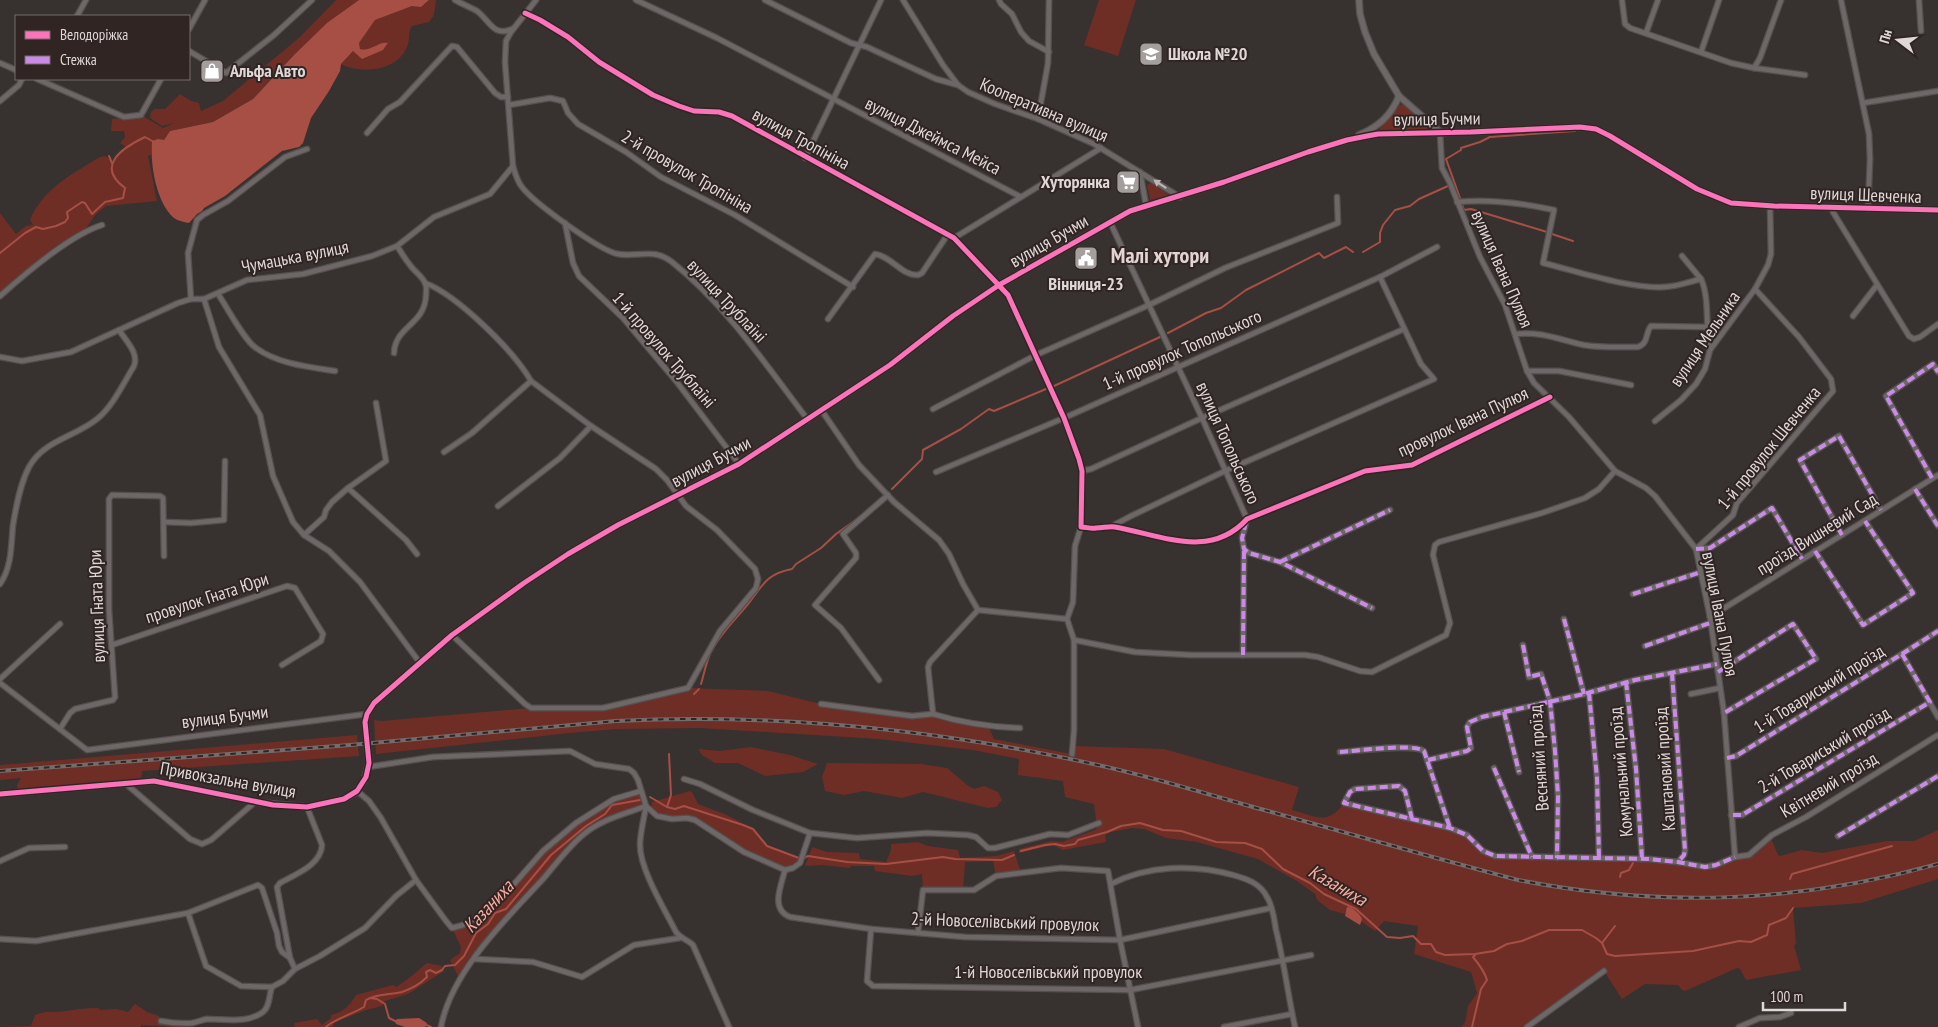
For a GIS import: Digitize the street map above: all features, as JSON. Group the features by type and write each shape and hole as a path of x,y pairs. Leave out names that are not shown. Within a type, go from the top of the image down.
{"street":[{"path":"78,15 86,0"},
{"path":"190,27 205,0"},
{"path":"190,52 226,73 274,35 312,0"},
{"path":"456,0 478,12 495,30 503,32 516,27"},
{"path":"512,166 505,62 506,41 536,0"},
{"name":"вулиця Джеймса Мейса","path":"636,0 717,38 1021,197"},
{"path":"765,0 851,43 867,47 936,79 958,85"},
{"path":"805,158 881,0"},
{"name":"Кооперативна вулиця","path":"903,0 938,58 958,85 976,96 1038,118 1101,148 1180,197"},
{"path":"999,0 1012,14 1021,32 1029,41 1048,52"},
{"path":"1038,118 1048,63 1049,0"},
{"path":"1359,0 1360,14 1374,54 1399,96 1440,133"},
{"path":"1622,0 1627,27 1731,63 1754,68 1805,74"},
{"path":"1646,34 1658,0"},
{"path":"1701,52 1719,0"},
{"path":"1754,68 1760,58 1781,0"},
{"path":"1841,0 1869,134 1868,209"},
{"path":"1919,0 1921,31"},
{"name":"вулиця Тропініна","path":"525,13 568,37 599,62 653,94 694,111 718,112 732,116 805,158 948,234 1008,295 1064,418 1080,458 1082,471 1080,527 1074,546 1073,602 1067,619"},
{"path":"368,133 388,109 400,102 452,46 457,48 495,93 500,97 508,97"},
{"path":"0,63 15,70"},
{"path":"0,101 21,80"},
{"path":"39,80 124,117 141,115 160,80"},
{"path":"1863,103 1938,90"},
{"path":"1347,140 1379,124 1389,114 1399,96"},
{"name":"2-й провулок Тропініна","path":"509,105 550,98 563,101 568,113 578,124 626,152 661,177 735,215 853,287"},
{"name":"вулиця Бучми","path":"60,729 87,750 367,714 374,703 452,635 524,583 568,554 618,525 739,464 890,366 953,316 999,285 1130,211 1180,197 1347,140 1378,134 1556,127 1596,129 1697,189 1731,202 1793,206"},
{"name":"вулиця Івана Пулюя","path":"1440,133 1442,168 1480,257 1505,305 1534,383 1550,397 1615,471 1646,488 1655,496 1696,549 1710,617 1724,713 1735,857"},
{"path":"954,238 1101,148"},
{"path":"192,299 188,253 197,220 202,215 228,201 285,157 307,149"},
{"name":"вулиця Трублаїні","path":"512,166 522,186 542,206 609,252 626,255 651,253 662,255 672,262 700,287 736,326 808,420"},
{"name":"Чумацька вулиця","path":"0,357 22,362 71,352 178,303 192,299 204,299 247,280 303,274 372,256 397,246 434,217 490,194 512,166"},
{"path":"1140,172 1146,205"},
{"path":"933,409 1036,355 1149,305 1225,268 1338,223 1337,197"},
{"path":"1457,202 1498,201 1554,210 1543,263 1650,287 1665,287 1701,279"},
{"name":"вулиця Мельника","path":"1655,420 1681,400 1696,384 1705,369 1710,350 1755,289 1768,265 1771,254 1770,205"},
{"name":"вулиця Шевченка","path":"1793,206 1938,210"},
{"path":"1833,207 1833,212 1909,336 1914,339 1920,338 1938,324"},
{"name":"вулиця Топольського","path":"1110,222 1179,366 1247,519 1242,538 1244,549 1243,655"},
{"name":"1-й провулок Трублаїні","path":"565,223 573,264 579,276 623,318 676,382 739,464"},
{"path":"0,296 32,269 75,238 102,225"},
{"path":"828,319 853,287 875,254 881,255 908,273 918,275 922,273 948,234"},
{"path":"397,246 426,283 437,287 479,321 525,371 531,381 590,426 656,469 686,506 716,530 755,569 758,579 756,588 720,631 688,688 603,708 531,708 452,635"},
{"name":"1-й провулок Топольського","path":"936,472 1064,418 1380,276 1437,247"},
{"path":"1682,256 1705,286 1706,327 1710,350"},
{"path":"1080,527 1112,526 1225,471 1434,380 1421,364 1380,276"},
{"path":"394,353 395,341 422,313 425,304 426,283"},
{"path":"1853,316 1877,286"},
{"name":"1-й провулок Шевченка","path":"1696,549 1733,515 1737,503 1833,391 1831,379 1799,337 1755,289"},
{"path":"218,294 256,348 280,360 304,367 335,371"},
{"path":"204,299 219,347 260,415 273,476 293,522 304,535 328,551 360,582 420,663"},
{"path":"1516,334 1530,332 1573,343 1606,347 1638,347 1643,345 1651,326 1706,327"},
{"path":"1082,471 1091,470 1202,418 1404,329"},
{"path":"0,584 5,578 8,568 17,509 30,467 45,449 97,419 111,403 134,366 136,360 135,353 119,330"},
{"path":"1932,478 1886,396 1934,364 1938,372"},
{"path":"1528,371 1559,371 1631,385"},
{"path":"444,452 472,433 531,381"},
{"name":"провулок Івана Пулюя","path":"1112,526 1184,542 1206,542 1226,536 1238,529 1247,519 1365,471 1412,465 1550,397"},
{"path":"304,535 324,518 326,510 332,502 386,461 376,403"},
{"path":"822,411 859,465 888,495 939,540 949,554 962,584 978,610"},
{"path":"498,506 560,458 590,426"},
{"path":"1842,535 1800,460 1839,436 1881,510"},
{"path":"164,556 164,522 191,523 224,520 225,461"},
{"path":"1074,640 1135,652 1191,656 1306,655 1360,671 1372,672 1443,638 1448,632 1450,623 1434,556 1434,545 1438,542 1542,513 1585,498 1599,489 1615,471"},
{"name":"проїзд Вишневий Сад","path":"1710,617 1938,475"},
{"path":"348,488 406,540 416,554"},
{"path":"1915,489 1938,526"},
{"name":"вулиця Гната Юри","path":"60,729 70,713 75,709 113,700 115,697 109,610 109,499 114,495 160,496 163,498 164,522"},
{"path":"878,680 841,628 815,605 856,558 856,553 843,534 888,495"},
{"path":"1696,549 1710,548 1772,508 1802,559"},
{"path":"1280,562 1390,510"},
{"path":"1816,551 1863,625 1913,593 1864,521"},
{"path":"1244,549 1249,553 1280,562 1372,608"},
{"path":"1633,594 1700,572"},
{"name":"провулок Гната Юри","path":"112,644 287,586 292,586 323,634 323,638 282,665"},
{"path":"978,610 1067,619 1074,640 1074,730 1072,754"},
{"path":"933,714 928,667 930,662 978,610"},
{"path":"1564,619 1586,693 1597,778 1599,858"},
{"path":"1645,646 1710,623"},
{"path":"0,678 60,624"},
{"path":"1718,672 1793,624 1816,659 1724,713"},
{"path":"1902,654 1938,631"},
{"name":"Весняний проїзд","path":"1523,645 1529,677 1541,674 1550,701 1558,796 1558,858"},
{"name":"1-й Товариський проїзд","path":"1727,758 1736,756 1902,654 1938,717"},
{"path":"1428,760 1467,751 1471,748 1467,727 1470,722 1482,717 1626,682 1717,664"},
{"name":"Каштановий проїзд","path":"1672,673 1685,850 1684,855 1678,862"},
{"name":"Комунальний проїзд","path":"1626,682 1636,769 1642,859"},
{"path":"0,683 60,729"},
{"path":"1691,694 1720,688"},
{"name":"2-й Товариський проїзд","path":"1732,815 1742,815 1930,702"},
{"path":"821,704 912,716 933,714 964,723 997,728 1020,728"},
{"path":"1504,712 1519,772"},
{"path":"367,714 368,765 364,781 357,791 369,801 381,818 416,880 452,928 463,925 486,912 501,899 543,851 576,823 614,800 641,792"},
{"name":"Квітневий проїзд","path":"1735,857 1749,855 1772,835 1806,817 1938,736"},
{"path":"1340,752 1420,748 1424,750 1450,828"},
{"path":"368,765 433,757 570,751 595,764 629,769 638,780 646,806 651,812 663,818 695,820 744,852 785,870 793,868 800,863 810,833"},
{"path":"1494,768 1532,857"},
{"path":"1838,836 1938,776"},
{"path":"684,779 700,784 753,810 810,833 857,838 927,833 968,835 976,837 988,848 995,848 1050,834 1068,835 1099,823"},
{"name":"Привокзальна вулиця","path":"0,794 160,781 255,802 307,807 344,799 357,791"},
{"name":"Привокзальна вулиця","path":"125,783 190,839 202,844 211,840 255,802"},
{"path":"1412,819 1405,791 1399,786 1355,790 1350,792 1344,803 1450,828 1467,835 1484,851 1492,855 1642,859 1709,867 1735,857"},
{"path":"646,806 640,836 641,855 659,900 680,938"},
{"path":"441,1027 445,1010 459,978 496,931 583,834 602,822 646,806"},
{"path":"295,969 290,958 277,887 280,883 316,860 322,851 322,845 307,807"},
{"path":"0,861 29,848 65,848"},
{"path":"1111,884 1132,875 1183,867 1225,873 1253,882 1262,888 1269,899 1284,960 1295,1027"},
{"path":"918,932 923,890 974,890 996,876 1061,868 1108,871 1138,1027"},
{"name":"2-й Новоселівський провулок","path":"785,870 778,897 779,907 784,915 871,928 965,937 1120,940 1271,908"},
{"path":"188,913 206,966 241,986 272,987 283,981 295,969 365,928 396,896 416,880"},
{"path":"0,939 36,941 188,913 258,885 262,888 277,933 278,946 290,958"},
{"name":"1-й Новоселівський провулок","path":"871,928 867,981 873,986 1130,990 1311,955"},
{"path":"475,959 533,962 582,977 590,974 634,945 680,938 688,940 693,945 729,1027"},
{"path":"1527,1027 1604,971"},
{"path":"161,1021 184,1023 205,1019 228,1021 250,1018 264,1012 267,1008 272,987"},
{"path":"1224,1027 1292,1014"},
{"path":"1739,1027 1760,1018 1780,1017 1791,1014"}],"shaded area":[{"path":"336,0 359,0 293,56 253,99 213,122 170,131 164,140 152,141 151,155 148,156 157,201 106,206 96,214 82,234 32,269 0,296 0,213 16,234 26,226 33,225 30,220 35,209 59,183 100,157 105,156 110,159 112,164 117,154 126,147 120,143 125,137 124,131 111,131 112,119 143,116 163,128 174,123 162,126 150,118 151,112 155,109 165,109 180,94 191,101 199,103 201,111 223,101 300,37"},
{"path":"359,0 429,0 421,7 412,6 375,20 359,43 360,49 364,50 388,43 383,50 362,59 353,51 341,64 340,71 329,91 311,118 303,143 299,147 282,151 225,196 204,208 189,223 174,218 168,211 159,193 153,171 152,141 164,140 170,131 213,122 253,99 327,23"},
{"path":"429,0 436,0 434,15 429,22 412,26 408,44 404,53 397,60 389,65 369,70 341,64 353,51 383,50 388,43 367,50 360,50 359,43 375,20 412,6 425,4"},
{"path":"1099,0 1136,0 1118,56 1084,45"},
{"path":"1404,104 1427,123 1427,130 1378,131 1400,105"},
{"path":"1151,183 1169,195 1150,200 1147,185"},
{"path":"688,688 768,691 821,704 912,716 933,714 988,726 994,739 1071,754 1073,746 1164,749 1299,787 1292,810 1327,817 1332,815 1344,803 1462,833 1483,851 1492,855 1649,859 1705,867 1749,855 1770,836 1780,856 1802,850 1822,853 1887,841 1914,841 1938,830 1938,879 1861,903 1793,908 1796,944 1794,946 1801,970 1746,980 1740,969 1737,968 1685,991 1678,985 1645,984 1622,999 1604,971 1527,1027 1461,1027 1465,1023 1468,1006 1477,993 1471,972 1414,954 1418,926 1384,921 1375,931 1349,913 1345,914 1330,910 1317,900 1315,894 1297,881 1258,859 1197,842 1166,838 1144,829 1132,828 1105,835 1106,842 1063,850 1053,845 1019,853 1019,849 1052,841 1062,842 1097,829 1094,804 1065,797 1063,781 1018,775 1019,759 973,750 879,739 700,728 617,729 376,754 374,720 382,721 531,708 603,708"},
{"path":"357,735 359,756 142,771 141,781 18,793 17,785 21,778 0,780 0,765"},
{"path":"751,747 790,755 818,764 803,772 765,776 738,763 715,763 702,755 698,749 720,751"},
{"path":"827,763 921,764 947,768 974,789 984,786 998,792 1002,800 996,807 988,808 923,792 902,798 864,791 844,795 825,791 822,777"},
{"path":"641,791 646,806 602,822 583,834 496,931 459,978 450,960 460,953 461,947 452,928 486,912 501,899 543,851 576,823 614,799"},
{"path":"690,791 698,804 727,815 753,829 767,846 799,858 798,862 785,870 744,852 695,820 672,819 651,812 652,802"},
{"path":"918,842 928,846 958,850 960,858 996,856 1014,851 1021,873 996,876 993,861 965,862 963,890 923,890 922,874 912,876 875,871 874,866 851,866 850,868 822,865 805,866 812,847 827,852 859,853 860,859 886,862 891,850 891,844"},
{"path":"1347,907 1354,909 1360,915 1362,919 1360,925 1345,916"},
{"path":"427,963 442,966 444,971 408,994 385,1001 382,1006 333,1023 333,1027 295,1027 294,1023 317,1019 322,1025 331,1018 331,1015 346,1008 356,995 393,985 396,987"},
{"path":"135,1004 147,1012 159,1016 161,1021 180,1024 179,1027 141,1025 141,1027 0,1027 31,1026 35,1015 43,1013 86,1008 98,1008 100,1010 116,1009 128,1012"},
{"path":"419,1018 427,1023 425,1027 405,1027 396,1024 395,1021 397,1019"}],"waterway":[{"path":"1460,198 1446,159 1461,150 1461,148 1490,137 1575,131"},
{"path":"0,253 25,233 36,227 43,229 65,222 68,218 67,212 82,202 85,203 92,214 105,202 123,198 125,188 116,180 112,172 115,158 128,147 145,137 154,142"},
{"path":"109,156 112,163"},
{"path":"1363,252 1380,242 1380,233 1383,225 1395,210 1410,206 1419,199 1448,186"},
{"path":"1462,204 1464,210 1471,209 1547,232"},
{"path":"1552,234 1573,241"},
{"path":"1168,333 1206,313 1221,308 1246,290 1319,253 1324,258 1346,247 1353,252"},
{"path":"1054,386 1160,337"},
{"path":"892,489 922,459 923,450 961,429 989,409 994,411 1046,389"},
{"path":"701,684 707,661 714,647 766,581 776,574 792,569 796,564 821,548 857,519"},
{"path":"694,694 699,689"},
{"path":"667,807 671,795 669,754"},
{"name":"Казаниха","path":"650,797 667,807 675,809 684,806 753,829 767,846 799,858"},
{"name":"Казаниха","path":"326,1027 364,1007 366,1000 380,995 405,991 424,980 427,977 426,972 430,970 436,973 445,966 455,965 464,956 476,933 488,924 495,913 506,909 551,855 586,826 605,814 612,805 640,800"},
{"name":"Казаниха","path":"1021,851 1045,845 1055,844 1064,846 1075,844 1078,840 1121,826 1140,823 1163,830 1181,831 1216,842 1245,843 1262,849 1283,869 1310,883 1324,894 1356,909 1387,937 1413,936 1421,944 1431,944 1436,952 1445,955 1494,951 1507,944 1522,941 1549,930 1582,930 1602,943 1607,954 1615,956 1693,951 1739,941 1751,942 1767,935 1769,925 1786,918 1793,908"},
{"path":"1790,879 1792,874 1892,846"},
{"path":"804,858 808,856 847,862 886,864 943,857 1002,860 1014,855"},
{"path":"1620,877 1621,873 1629,870 1633,863"},
{"path":"1602,943 1615,926"},
{"path":"1472,1027 1481,989 1487,980 1473,957 1475,955"},
{"path":"370,998 377,999 385,1004 389,1018 397,1022"},
{"path":"424,1024 431,1027"}],"railway":[{"path":"0,771 350,745 616,721 677,719 798,722 858,727 979,742 1098,765 1518,880 1571,889 1677,898 1781,894 1886,877 1938,864"}],"marked path":[{"path":"1932,478 1886,396 1933,364 1938,372"},
{"path":"1842,535 1800,460 1839,436 1881,510"},
{"path":"1915,489 1938,526"},
{"path":"1696,549 1710,548 1772,508 1802,559"},
{"path":"1280,562 1390,510"},
{"path":"1815,551 1863,625 1913,593 1865,521"},
{"path":"1246,522 1242,538 1244,549 1249,553 1280,562 1372,608"},
{"path":"1243,655 1244,549"},
{"path":"1633,594 1701,572"},
{"path":"1564,619 1584,694"},
{"path":"1645,646 1710,623"},
{"path":"1718,672 1793,624 1816,659 1724,713"},
{"path":"1902,654 1938,631"},
{"path":"1523,645 1529,677 1541,674 1550,701 1558,796 1557,858"},
{"path":"1727,758 1736,756 1902,654 1930,702 1742,815 1731,815"},
{"path":"1428,760 1467,751 1471,748 1467,727 1470,722 1482,717 1584,694 1635,680 1717,664"},
{"path":"1672,673 1685,850 1684,855 1678,862"},
{"path":"1626,682 1636,769 1642,859"},
{"path":"1589,693 1597,778 1599,858"},
{"path":"1504,712 1519,772"},
{"path":"1340,752 1397,748 1424,751 1450,828"},
{"path":"1494,768 1532,857"},
{"path":"1838,836 1938,776"},
{"path":"1412,819 1405,791 1399,786 1355,789 1350,792 1344,803 1450,828 1467,835 1483,851 1495,856 1649,859 1705,867 1716,865 1735,857"}],"cycle path":[{"path":"525,13 568,37 599,62 653,95 694,111 719,112 732,116 954,238 1008,295 1064,418 1082,471 1081,527 1115,527 1184,541 1201,542 1217,539 1233,531 1247,519 1365,471 1412,465 1550,397"},
{"path":"0,794 154,781 273,805 307,807 344,799 357,791 366,777 369,763 365,722 367,714 374,703 452,635 568,554 618,525 739,464 890,365 953,316 999,285 1130,211 1224,182 1347,140 1378,134 1580,127 1596,129 1610,136 1697,189 1731,203 1774,206 1938,210"}],"place":[{"name":"Школа №20","path":"1151,54"},
{"name":"Альфа Авто","path":"212,71"},
{"name":"Хуторянка","path":"1128,182"},
{"name":"Вінниця-23","path":"1086,258"}],"district":[{"name":"Малі хутори","path":"1160,255"}]}
